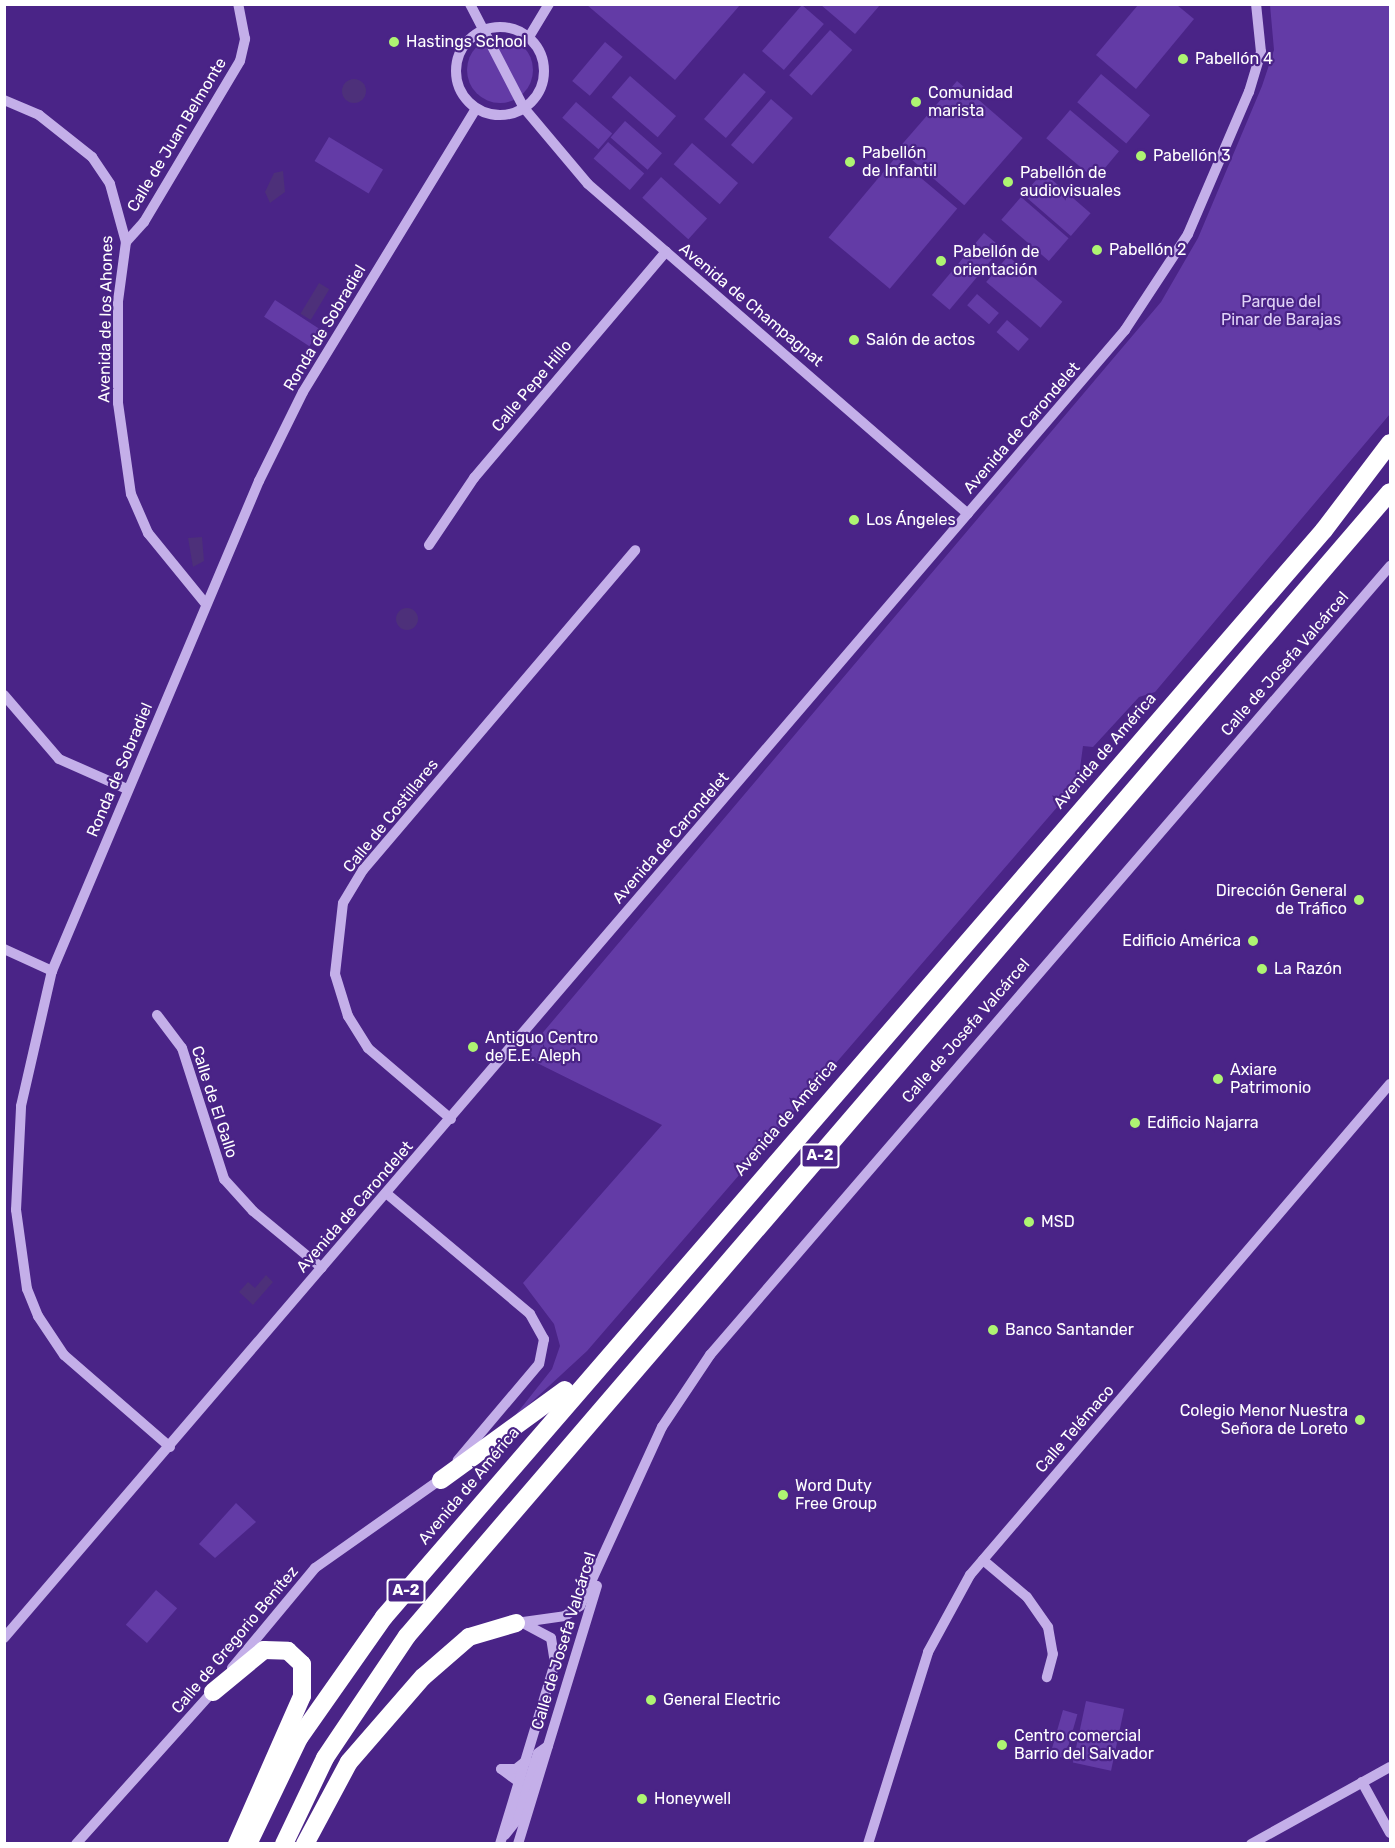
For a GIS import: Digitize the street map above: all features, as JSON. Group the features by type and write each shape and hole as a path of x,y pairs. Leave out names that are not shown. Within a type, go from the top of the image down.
{"highway":[{"name":"Avenida de América","path":"248,1844 267,1797 338,1677 599,1363 1324,530 1390,443"},
{"name":"A-2","path":"284,1844 325,1758 407,1635 1390,492"},
{"path":"441,1480 599,1363"},
{"path":"305,1844 342,1772 423,1677 469,1636 516,1623"},
{"path":"213,1692 264,1650 288,1651 304,1672 302,1696 237,1844"}],"street":[{"name":"Calle de Juan Belmonte","path":"126,242 144,222 240,61 245,39 238,4"},
{"path":"470,4 481,30 524,108"},
{"path":"529,37 549,4"},
{"name":"Avenida de Carondelet","path":"6,1632 170,1447 451,1119 968,514 1160,283 1249,92 1261,52 1256,4"},
{"path":"506,26 529,37 538,48 544,74 524,108 500,116 476,109 455,75 461,48 481,30 506,26"},
{"name":"Avenida de los Ahones","path":"4,100 39,115 92,157 110,184 126,242 118,301 118,403 131,494 148,533 206,604"},
{"name":"Avenida de Champagnat","path":"524,108 588,184 968,514"},
{"name":"Ronda de Sobradiel","path":"170,1447 64,1355 46,1332 27,1289 15,1156 21,1106 52,971 206,604 303,392 476,109"},
{"name":"Calle Pepe Hillo","path":"429,545 474,478 666,252"},
{"name":"Calle de Costillares","path":"451,1119 368,1048 348,1016 335,974 343,903 363,870 635,550"},
{"name":"Calle de Josefa Valcárcel","path":"516,1623 574,1612 591,1589 608,1545 663,1427 710,1355 1390,566"},
{"path":"4,695 59,759 127,789"},
{"path":"4,949 52,971"},
{"name":"Calle de El Gallo","path":"158,1015 182,1047 224,1179 253,1211 322,1268"},
{"name":"Calle Telémaco","path":"868,1844 928,1652 960,1590 983,1560 1390,1084"},
{"name":"Calle de Gregorio Benítez","path":"76,1844 213,1692 315,1568 441,1480 539,1364 544,1339 530,1314 386,1193"},
{"name":"Calle de Josefa Valcárcel","path":"518,1844 608,1545"},
{"path":"983,1560 1027,1598 1048,1627 1053,1654 1047,1677"},
{"name":"Calle de Josefa Valcárcel","path":"501,1840 556,1655 546,1633 516,1623"},
{"name":"Calle de Josefa Valcárcel","path":"501,1840 516,1821 538,1753 548,1746"},
{"path":"519,1782 501,1769 516,1769 526,1760"},
{"path":"1251,1844 1390,1767"},
{"path":"1362,1782 1390,1833"}],"green space":[{"path":"587,5 740,5 675,80"},
{"path":"802,5 824,24 784,70 762,51"},
{"path":"821,5 880,5 855,34"},
{"path":"1138,5 1177,5 1194,19 1136,89 1096,55"},
{"name":"Parque del Pinar de Barajas","path":"1270,5 1390,5 1390,414 1155,692 1139,697 1093,747 1083,746 1078,783 587,1351 510,1422 552,1369 560,1346 554,1324 523,1283 662,1125 523,1056 1161,302 1198,238 1262,86 1274,50"},
{"path":"830,30 852,50 811,95 789,75"},
{"path":"493,37 507,37 519,42 528,51 533,70 531,83 524,94 507,103 493,103 481,98 472,89 467,77 467,63 472,51 481,42"},
{"path":"605,42 623,57 590,96 572,81"},
{"path":"744,73 766,92 726,138 704,119"},
{"path":"1101,74 1150,115 1126,143 1077,102"},
{"path":"630,76 676,116 658,137 612,97"},
{"path":"957,81 1023,138 964,205 899,148"},
{"path":"771,99 793,118 753,164 731,145"},
{"path":"576,102 612,133 598,149 562,118"},
{"path":"1070,110 1119,151 1095,179 1046,138"},
{"path":"625,121 662,153 648,170 611,138"},
{"path":"329,137 383,169 369,193 315,161"},
{"path":"608,142 644,173 630,190 594,159"},
{"path":"692,143 738,183 720,204 674,164"},
{"path":"896,157 957,208 890,289 829,237"},
{"path":"1043,172 1091,213 1071,236 1023,195"},
{"path":"661,177 707,218 688,239 642,198"},
{"path":"1021,197 1069,238 1049,261 1001,220"},
{"path":"984,233 1002,248 950,310 932,295"},
{"path":"1008,256 1062,302 1041,328 986,282"},
{"path":"977,294 999,313 989,324 967,305"},
{"path":"275,300 320,329 309,346 264,317"},
{"path":"1007,320 1029,339 1018,351 997,332"},
{"path":"236,1503 256,1522 215,1558 199,1544"},
{"path":"156,1590 177,1608 147,1643 126,1625"},
{"path":"1086,1701 1124,1709 1111,1771 1073,1763"},
{"path":"1063,1710 1077,1714 1065,1758 1050,1754"}],"shaded area":[{"path":"354,79 363,82 366,91 363,100 354,103 345,100 342,91 345,82"},
{"path":"283,171 285,192 270,203 265,192 274,173"},
{"path":"319,283 329,289 311,320 300,314"},
{"path":"202,537 204,561 193,567 188,538"},
{"path":"407,608 415,611 418,619 415,627 407,630 399,627 396,619 399,611"},
{"path":"266,1275 273,1282 253,1305 239,1292 248,1282 255,1288"}],"place":[{"name":"Hastings School","path":"394,42"},
{"name":"Pabellón 4","path":"1183,59"},
{"name":"Comunidad marista","path":"916,102"},
{"name":"Pabellón 3","path":"1141,156"},
{"name":"Pabellón de Infantil","path":"850,162"},
{"name":"Pabellón de audiovisuales","path":"1008,182"},
{"name":"Pabellón 2","path":"1097,250"},
{"name":"Pabellón de orientación","path":"941,261"},
{"name":"Salón de actos","path":"854,340"},
{"name":"Los Ángeles","path":"854,520"},
{"name":"Dirección General de Tráfico","path":"1359,900"},
{"name":"Edificio América","path":"1253,941"},
{"name":"La Razón","path":"1262,969"},
{"name":"Antiguo Centro de E.E. Aleph","path":"473,1047"},
{"name":"Axiare Patrimonio","path":"1218,1079"},
{"name":"Edificio Najarra","path":"1135,1123"},
{"name":"MSD","path":"1029,1222"},
{"name":"Banco Santander","path":"993,1330"},
{"name":"Colegio Menor Nuestra Señora de Loreto","path":"1360,1420"},
{"name":"Word Duty Free Group","path":"783,1495"},
{"name":"General Electric","path":"651,1700"},
{"name":"Centro comercial Barrio del Salvador","path":"1002,1745"},
{"name":"Honeywell","path":"642,1799"}]}
